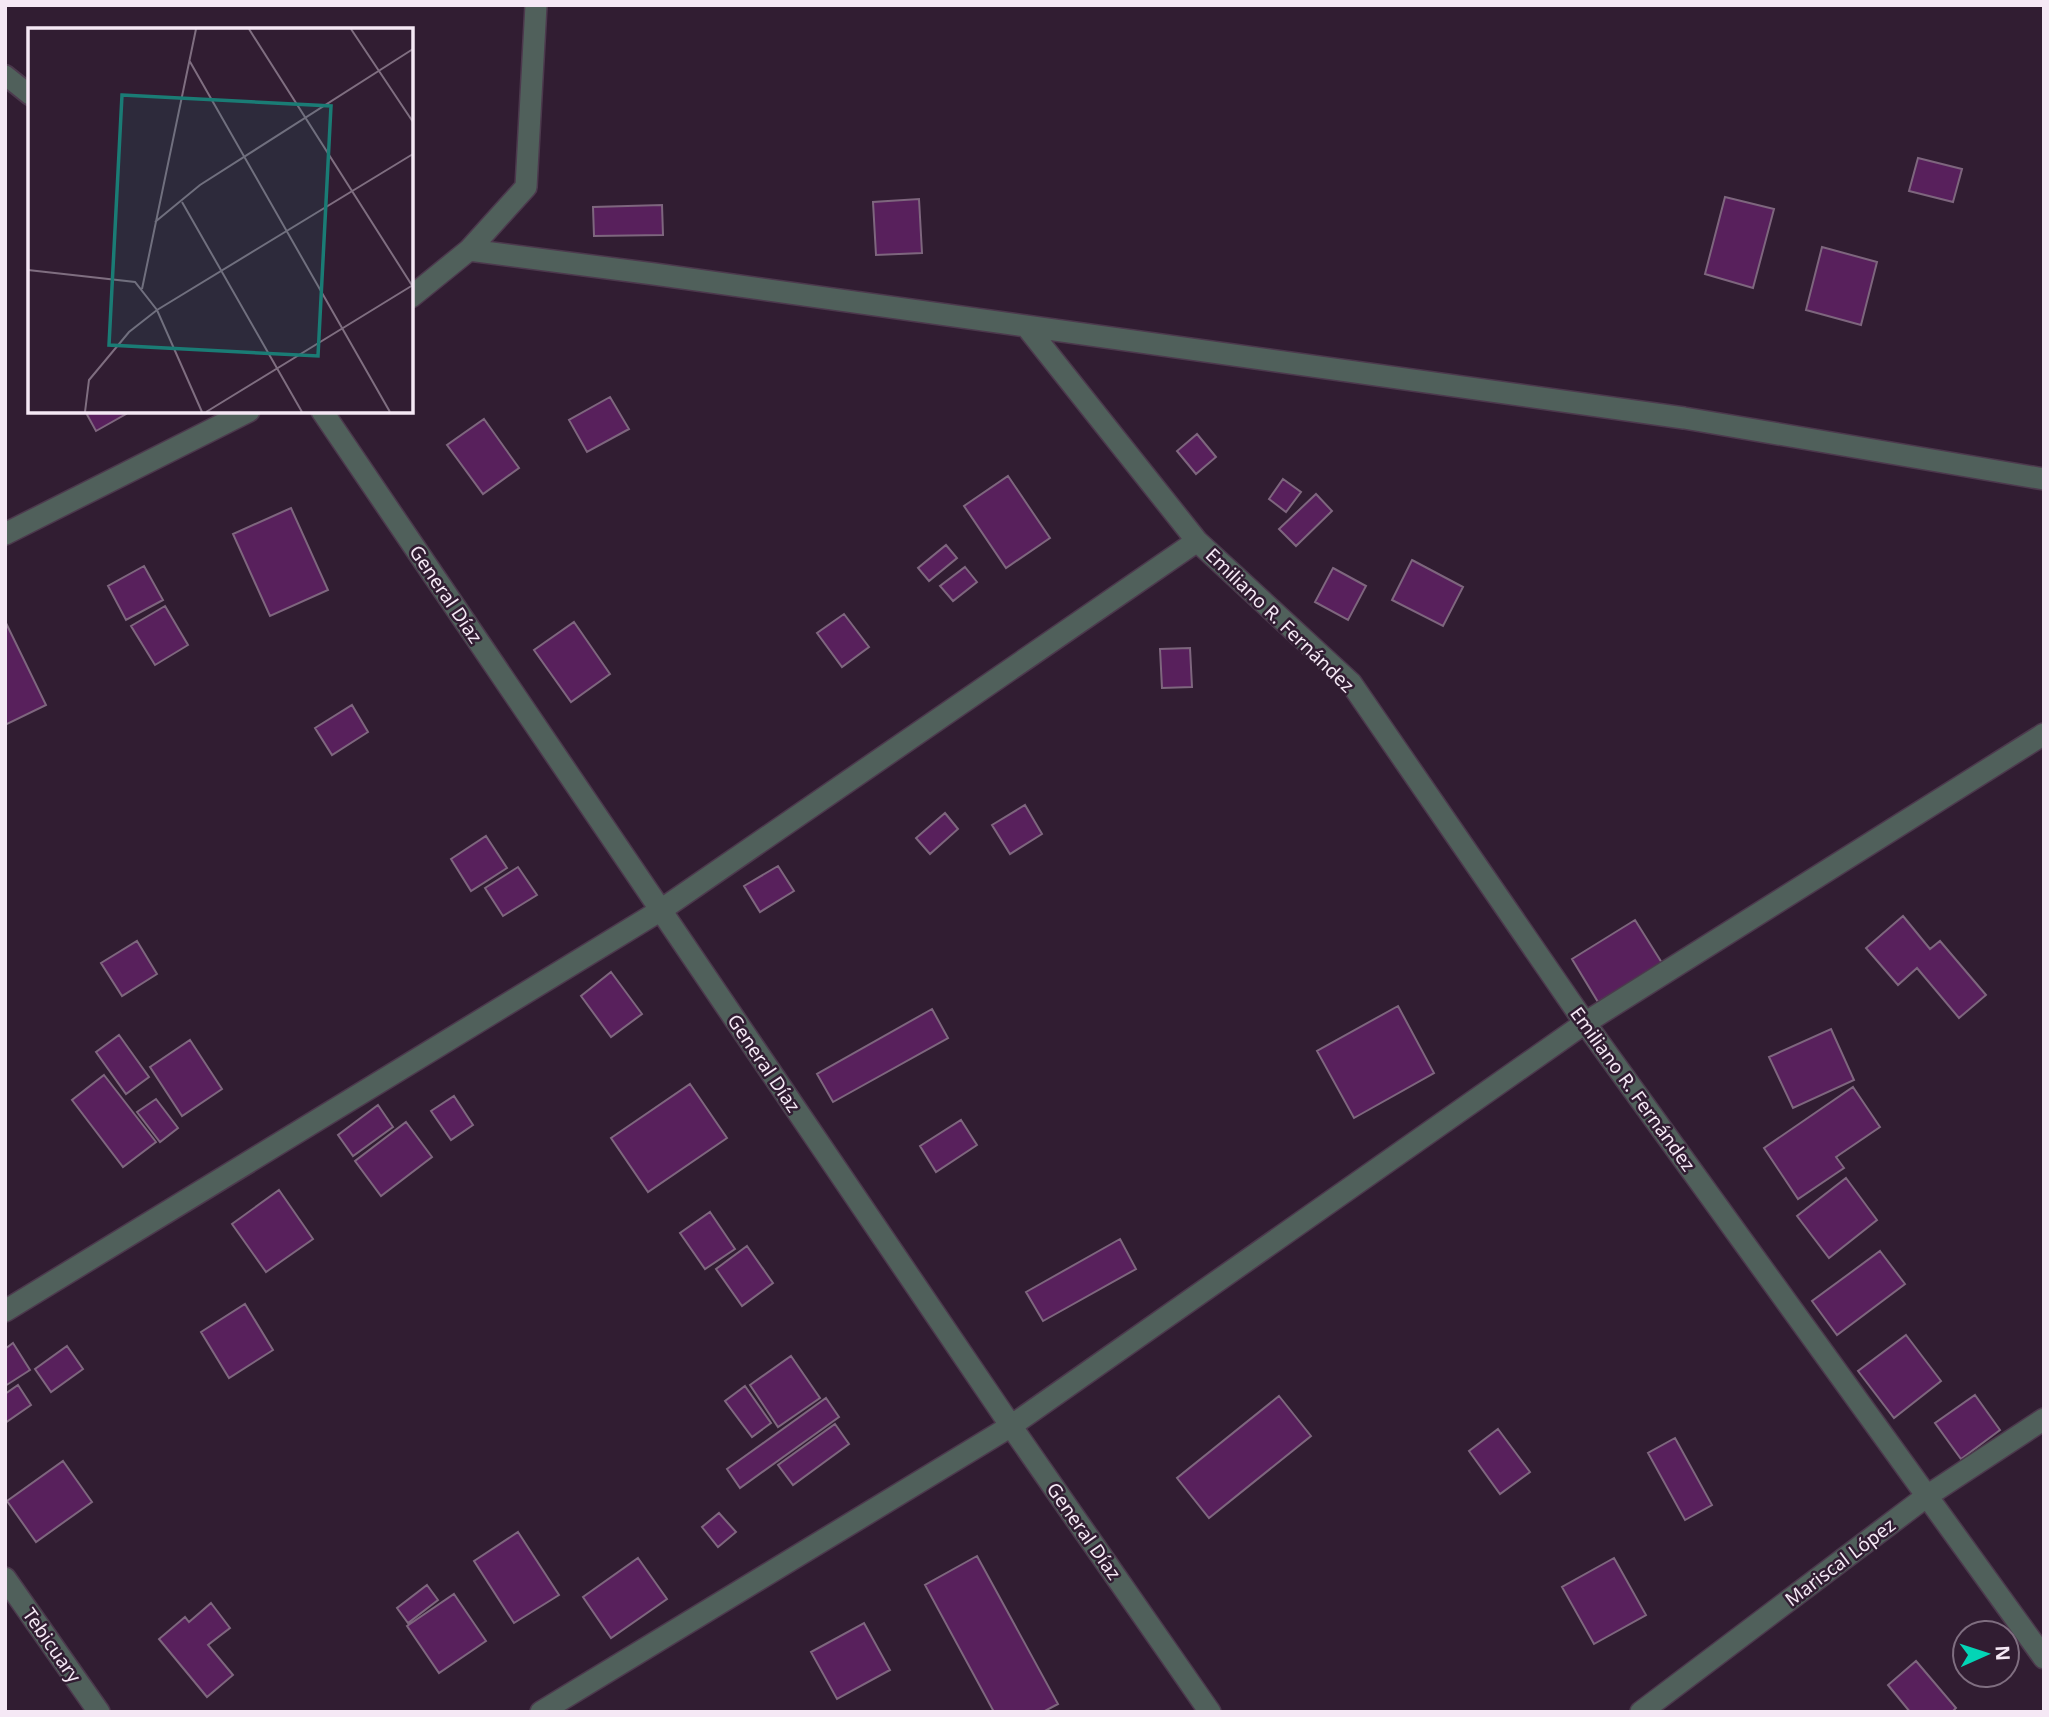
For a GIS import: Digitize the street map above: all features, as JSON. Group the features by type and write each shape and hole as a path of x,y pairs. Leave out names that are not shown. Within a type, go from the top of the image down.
{"street":[{"path":"413,295 469,250 526,187 537,5"},
{"path":"469,250 1684,418 2044,479"},
{"name":"Emiliano R. Fernández","path":"1026,326 1197,541 1351,683 1585,1023 2044,1658"},
{"path":"5,534 245,413"},
{"name":"General Díaz","path":"322,413 1011,1426 1210,1712"},
{"path":"5,1311 661,910 1197,541"},
{"path":"541,1712 1011,1426 1585,1023 2044,734"},
{"name":"Mariscal López","path":"1642,1712 1927,1496 2044,1419"},
{"name":"Tebicuary","path":"5,1578 99,1712"}],"lane":[{"path":"5,75 28,93"}],"building":[{"path":"1918,158 1962,169 1953,202 1909,191"},
{"path":"1725,197 1774,209 1753,288 1705,274"},
{"path":"919,199 922,253 876,255 873,202"},
{"path":"662,205 663,235 594,236 593,207"},
{"path":"1822,247 1877,262 1861,325 1806,310"},
{"path":"610,397 629,429 587,452 569,420"},
{"path":"86,413 126,413 126,414 96,431"},
{"path":"484,419 519,468 483,494 447,445"},
{"path":"1197,434 1216,457 1196,474 1177,451"},
{"path":"1008,476 1050,538 1006,568 964,506"},
{"path":"1283,479 1301,492 1286,512 1269,499"},
{"path":"1316,494 1332,511 1296,546 1279,529"},
{"path":"291,508 328,590 270,616 233,534"},
{"path":"946,545 957,558 929,581 918,568"},
{"path":"1412,560 1463,587 1443,626 1392,600"},
{"path":"144,566 163,600 126,620 108,586"},
{"path":"965,567 977,582 953,601 940,586"},
{"path":"1333,568 1366,586 1348,620 1315,602"},
{"path":"165,606 188,645 155,665 131,626"},
{"path":"844,614 869,647 842,667 817,633"},
{"path":"5,621 46,705 5,725"},
{"path":"574,622 610,674 571,702 534,650"},
{"path":"1190,648 1192,687 1162,688 1160,649"},
{"path":"352,705 368,732 332,755 315,728"},
{"path":"1025,805 1042,834 1010,854 992,825"},
{"path":"945,813 958,829 930,854 916,838"},
{"path":"486,836 507,868 471,891 451,859"},
{"path":"778,866 794,891 760,912 744,886"},
{"path":"518,867 537,895 503,916 485,888"},
{"path":"1903,916 1930,949 1940,941 1986,995 1959,1018 1917,968 1898,985 1866,948"},
{"path":"1635,920 1662,963 1598,1002 1572,959"},
{"path":"137,941 157,974 122,996 101,963"},
{"path":"611,972 642,1014 611,1037 581,996"},
{"path":"1398,1006 1434,1073 1354,1118 1317,1051"},
{"path":"932,1009 948,1038 833,1102 817,1074"},
{"path":"1831,1029 1854,1080 1793,1108 1769,1057"},
{"path":"119,1035 149,1077 126,1094 96,1052"},
{"path":"190,1040 222,1089 182,1116 150,1067"},
{"path":"104,1075 156,1142 123,1167 72,1100"},
{"path":"690,1084 727,1138 648,1192 611,1138"},
{"path":"1853,1087 1880,1127 1836,1157 1844,1168 1798,1199 1764,1148"},
{"path":"454,1096 473,1125 451,1140 431,1111"},
{"path":"156,1099 178,1128 160,1142 137,1112"},
{"path":"378,1105 393,1127 353,1156 338,1135"},
{"path":"961,1120 977,1145 936,1172 920,1146"},
{"path":"406,1122 432,1157 381,1196 355,1161"},
{"path":"1846,1178 1877,1220 1829,1258 1797,1216"},
{"path":"279,1190 313,1239 266,1272 232,1224"},
{"path":"710,1212 735,1249 705,1269 680,1233"},
{"path":"1120,1239 1136,1269 1043,1321 1026,1292"},
{"path":"747,1246 773,1283 742,1306 716,1269"},
{"path":"1880,1251 1905,1284 1837,1335 1812,1301"},
{"path":"245,1304 273,1350 229,1378 201,1332"},
{"path":"1906,1335 1941,1381 1894,1418 1858,1371"},
{"path":"13,1343 30,1370 5,1386 5,1349"},
{"path":"67,1346 83,1369 51,1392 35,1369"},
{"path":"791,1356 820,1398 778,1427 750,1385"},
{"path":"18,1385 31,1405 5,1423 5,1394"},
{"path":"745,1386 771,1423 752,1437 725,1401"},
{"path":"1975,1395 2000,1430 1961,1459 1935,1423"},
{"path":"1279,1396 1311,1436 1209,1518 1177,1478"},
{"path":"826,1398 839,1417 740,1488 727,1469"},
{"path":"835,1424 849,1444 793,1485 778,1465"},
{"path":"1498,1429 1530,1472 1500,1494 1469,1451"},
{"path":"1675,1438 1712,1505 1685,1520 1648,1453"},
{"path":"63,1461 92,1502 36,1542 7,1501"},
{"path":"719,1513 736,1532 718,1547 702,1527"},
{"path":"518,1532 559,1595 514,1623 474,1561"},
{"path":"977,1556 1058,1704 1043,1712 994,1712 925,1585"},
{"path":"638,1558 667,1599 611,1638 583,1597"},
{"path":"1614,1558 1646,1615 1594,1644 1562,1587"},
{"path":"427,1585 438,1600 408,1623 397,1608"},
{"path":"454,1594 486,1641 439,1673 407,1626"},
{"path":"211,1603 230,1628 208,1645 233,1675 207,1697 159,1639 185,1617 189,1622"},
{"path":"864,1623 890,1670 837,1699 811,1652"},
{"path":"1916,1661 1956,1708 1952,1712 1910,1712 1888,1685"}]}
